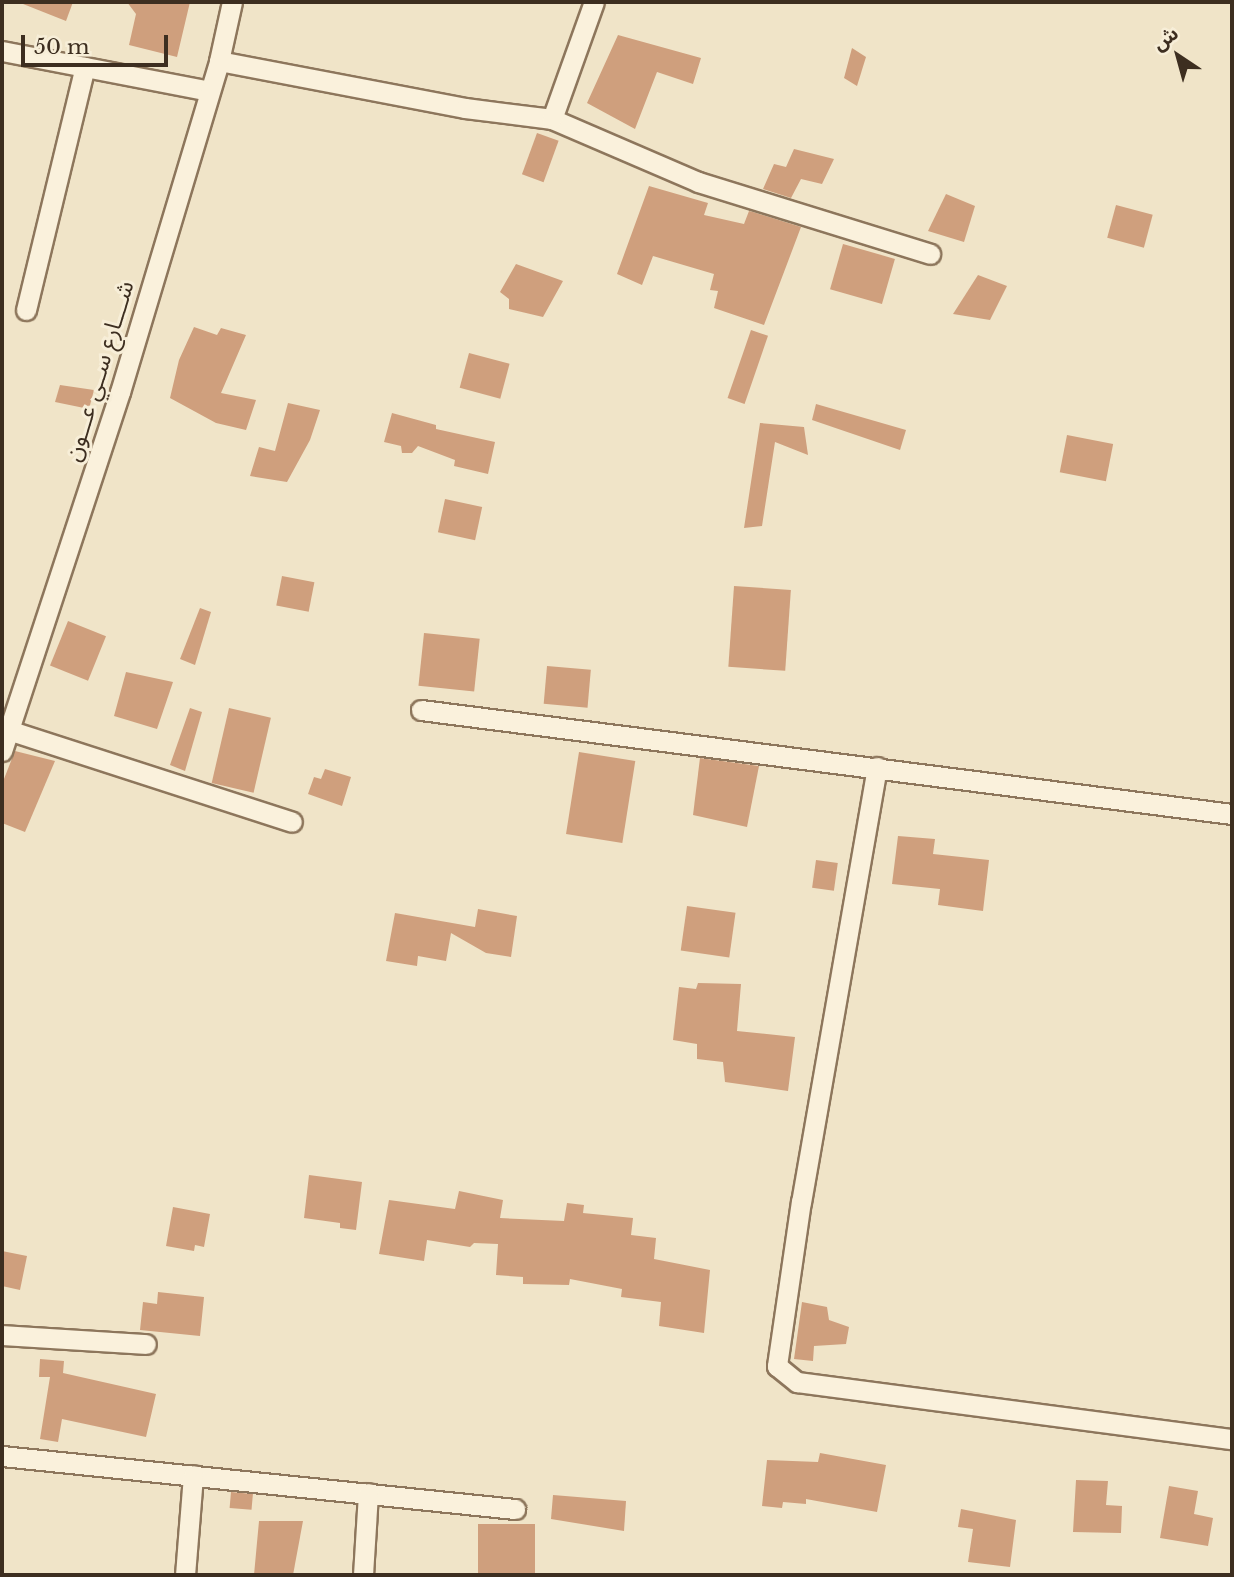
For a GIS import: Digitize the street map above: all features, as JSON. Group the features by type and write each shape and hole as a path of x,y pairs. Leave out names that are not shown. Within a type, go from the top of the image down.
{"street":[{"name":"شــــارع ســي عـــون","path":"2,751 11,731 9,708 120,391 219,61 232,2"},
{"path":"552,119 594,2"},
{"path":"2,51 209,91"},
{"path":"219,61 465,108 552,119 698,182 930,254"},
{"path":"26,310 85,67"},
{"path":"421,710 1232,814"},
{"path":"11,731 292,822"},
{"path":"877,768 776,1352 777,1366 797,1382 1232,1439"},
{"path":"2,1335 146,1344"},
{"path":"2,1456 515,1509"},
{"path":"185,1575 193,1475"},
{"path":"363,1575 368,1493"}],"building":[{"path":"18,2 73,2 66,21"},
{"path":"127,2 190,2 177,57 129,45 136,14"},
{"path":"618,35 701,58 693,84 657,72 635,129 587,103"},
{"path":"852,48 866,57 857,86 844,78"},
{"path":"537,133 559,141 544,182 522,174"},
{"path":"794,149 834,159 822,184 801,179 791,198 763,189 774,164 786,167"},
{"path":"649,186 708,203 704,215 744,224 749,211 801,227 764,325 714,308 718,291 710,290 714,274 653,256 642,285 617,274"},
{"path":"946,194 975,206 964,242 928,231"},
{"path":"1116,205 1153,215 1144,248 1107,238"},
{"path":"843,244 895,259 882,304 830,289"},
{"path":"516,264 563,281 543,317 509,309 509,299 500,292"},
{"path":"978,275 1007,286 990,320 953,314"},
{"path":"194,327 217,335 221,328 246,335 221,393 256,400 246,430 216,423 170,398 179,360"},
{"path":"751,330 768,336 745,404 728,398"},
{"path":"469,353 510,364 500,399 460,388"},
{"path":"60,385 94,390 89,409 55,402"},
{"path":"288,403 320,410 310,440 287,482 250,476 259,447 275,451"},
{"path":"816,404 906,430 900,450 812,420"},
{"path":"392,413 436,425 436,429 495,442 488,474 454,466 455,460 418,446 412,453 402,453 401,446 384,442"},
{"path":"760,423 804,427 808,455 775,442 762,526 744,528"},
{"path":"1067,435 1113,444 1106,481 1060,472"},
{"path":"445,499 482,507 475,540 438,532"},
{"path":"282,576 314,582 309,612 276,605"},
{"path":"734,586 791,590 785,671 728,667"},
{"path":"200,608 211,612 195,665 180,659"},
{"path":"68,621 106,636 88,681 50,666"},
{"path":"424,633 480,639 474,692 418,686"},
{"path":"547,666 591,670 588,708 544,704"},
{"path":"126,672 173,682 157,729 114,716"},
{"path":"190,708 202,712 185,771 170,765"},
{"path":"229,708 271,718 254,793 212,783"},
{"path":"15,751 55,761 25,832 2,823 2,784"},
{"path":"579,752 635,761 622,843 566,834"},
{"path":"700,758 759,766 747,827 693,815"},
{"path":"325,769 351,777 342,806 308,794 314,777 321,779"},
{"path":"898,836 935,839 933,854 989,860 983,911 938,905 940,889 892,884"},
{"path":"816,860 838,863 834,891 812,888"},
{"path":"687,906 736,913 729,957 681,951"},
{"path":"478,909 517,916 511,957 486,953 451,933 446,961 418,956 417,966 386,961 395,913 475,927"},
{"path":"698,983 741,984 737,1031 795,1037 788,1091 725,1082 723,1062 697,1059 697,1044 673,1040 679,987 696,989"},
{"path":"309,1175 362,1182 356,1230 340,1228 340,1223 304,1218"},
{"path":"459,1191 503,1200 500,1218 564,1221 567,1203 584,1205 583,1213 633,1218 631,1235 656,1238 654,1259 710,1270 704,1333 659,1326 661,1302 621,1297 622,1289 570,1279 569,1285 523,1284 523,1277 496,1275 498,1244 474,1243 470,1247 427,1240 424,1261 379,1254 389,1200 455,1209"},
{"path":"173,1207 210,1214 204,1247 195,1245 194,1251 166,1246"},
{"path":"2,1251 27,1256 20,1290 2,1286"},
{"path":"158,1292 204,1297 200,1336 140,1330 143,1302 157,1304"},
{"path":"802,1302 827,1307 829,1320 849,1327 846,1344 814,1346 813,1361 794,1359"},
{"path":"40,1359 64,1361 63,1373 156,1394 146,1437 62,1419 58,1442 40,1439 50,1377 39,1377"},
{"path":"820,1453 886,1465 877,1512 806,1499 806,1504 783,1502 782,1508 762,1506 767,1460 818,1462"},
{"path":"1076,1480 1108,1481 1106,1505 1122,1506 1121,1533 1073,1532"},
{"path":"1169,1486 1198,1491 1194,1514 1213,1518 1208,1546 1160,1538"},
{"path":"231,1492 253,1494 252,1510 230,1508"},
{"path":"553,1495 626,1501 624,1531 551,1519"},
{"path":"961,1509 1016,1520 1010,1567 968,1562 973,1529 958,1527"},
{"path":"259,1521 303,1521 293,1575 254,1575"},
{"path":"478,1524 535,1524 535,1575 478,1575"}]}
